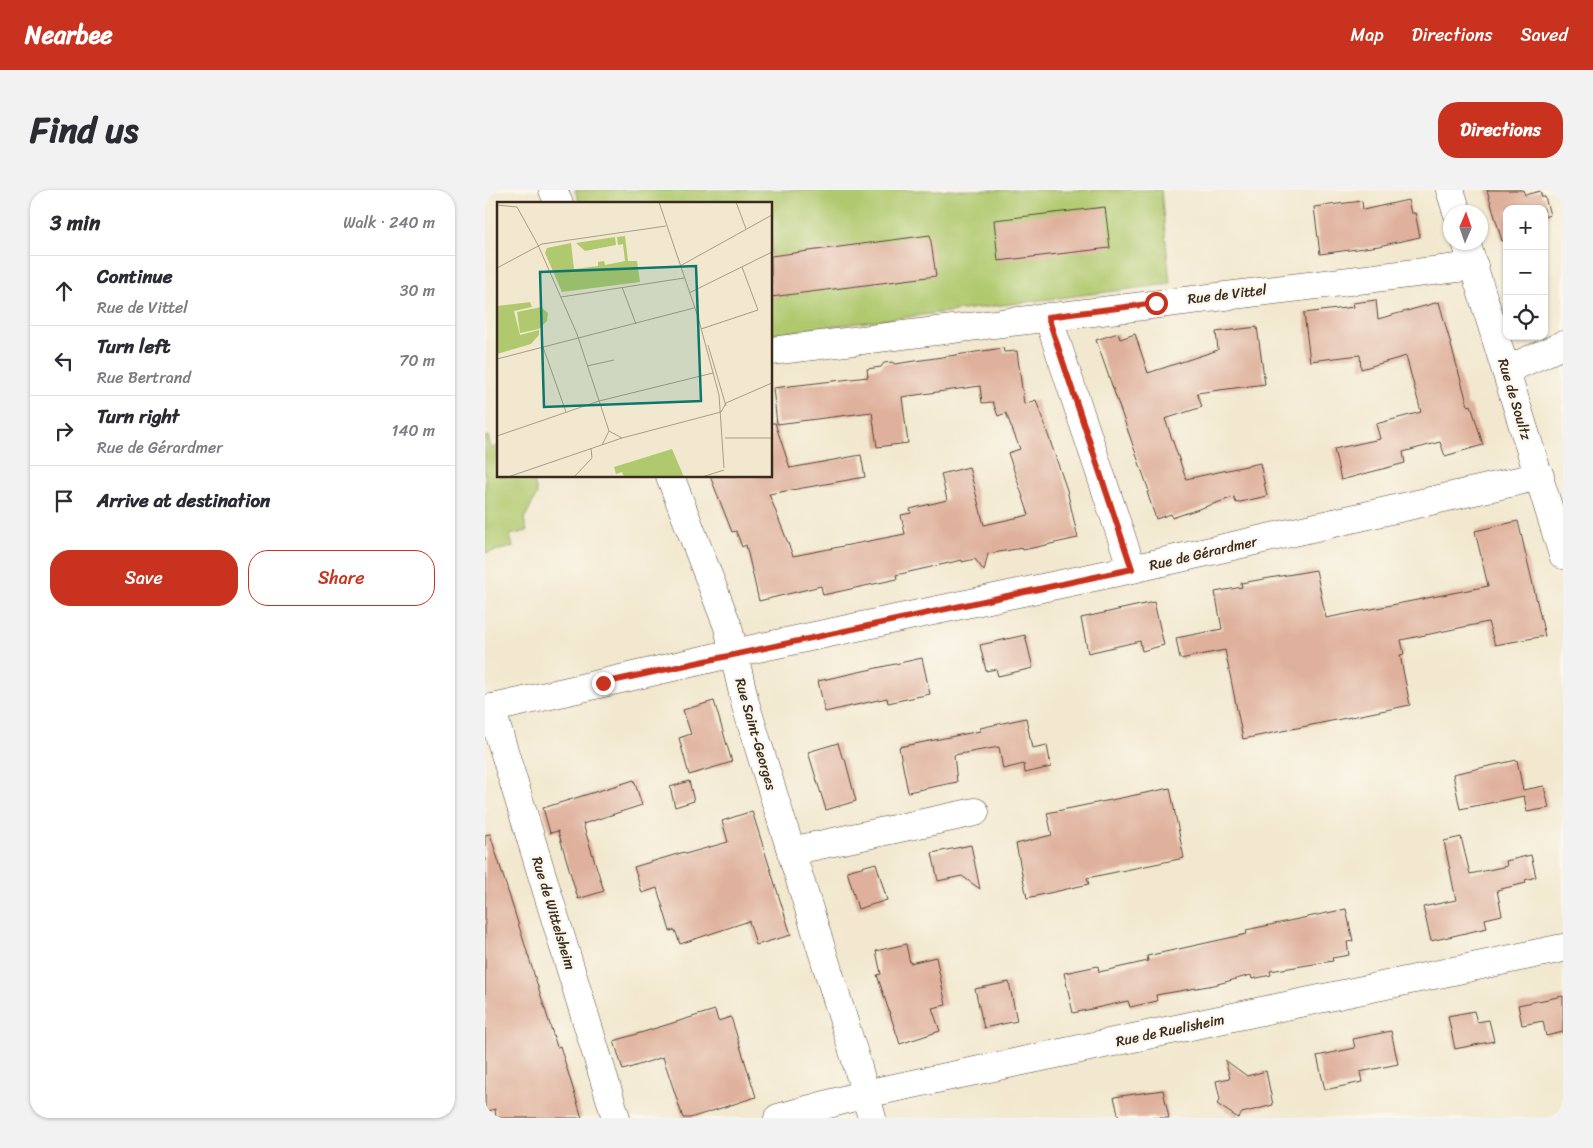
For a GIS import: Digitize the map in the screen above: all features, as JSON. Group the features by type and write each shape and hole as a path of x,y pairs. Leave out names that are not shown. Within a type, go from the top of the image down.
{"street":[{"path":"553,190 558,202"},
{"path":"1450,190 1455,205"},
{"name":"Rue de Vittel","path":"773,351 1048,317 1470,254"},
{"name":"Rue de Soultz","path":"1470,254 1563,555"},
{"path":"1048,317 1132,569"},
{"path":"1507,370 1563,345"},
{"name":"Rue de Gérardmer","path":"488,709 1132,569 1540,476"},
{"name":"Rue Saint-Georges","path":"671,478 719,602 734,654 745,703 868,1106"},
{"name":"Rue de Wittelsheim","path":"488,709 616,1118"},
{"path":"791,850 975,812"},
{"name":"Rue de Ruelisheim","path":"778,1118 868,1106 1563,948"}],"green space":[{"path":"575,190 1161,190 1170,284 773,334 773,202 579,202"},
{"path":"488,436 491,448 497,446 497,478 533,478 537,494 524,519 527,531 510,535 513,547 485,553 485,437"}],"building":[{"path":"1487,190 1523,190 1525,195 1540,191 1542,197 1545,197 1547,205 1503,205 1502,241"},
{"path":"1408,200 1411,213 1415,213 1420,237 1379,246 1320,254 1314,207 1362,201 1363,210"},
{"path":"1105,207 1110,248 998,261 994,220"},
{"path":"930,235 936,276 773,297 773,256"},
{"path":"1376,300 1378,319 1439,302 1468,406 1471,405 1483,445 1445,456 1440,442 1403,452 1405,463 1341,480 1334,449 1380,439 1376,424 1421,412 1406,356 1361,369 1360,355 1310,361 1304,313 1354,307 1353,303"},
{"path":"1257,327 1265,384 1197,393 1202,407 1165,419 1186,479 1260,463 1267,496 1236,503 1234,497 1172,518 1171,514 1156,519 1147,492 1149,491 1096,340 1118,333 1120,339 1135,334 1148,373 1218,350 1216,332"},
{"path":"1003,348 1004,352 1017,351 1024,404 1036,400 1067,490 1078,538 1023,550 1022,548 988,554 984,571 975,559 962,562 962,560 896,575 897,579 823,595 821,586 759,601 746,545 742,547 736,531 732,532 711,478 773,478 773,423 775,423 790,468 861,455 865,477 769,494 793,556 905,534 901,515 911,513 910,509 947,500 941,474 969,467 984,525 1029,515 1008,453 1020,449 1006,413 998,416 993,402 982,403 980,386 902,397 908,443 877,447 872,412 777,424 773,388 868,377 867,369 881,367 884,363 892,362 895,364"},
{"path":"1518,521 1545,636 1495,645 1488,622 1401,640 1404,654 1400,655 1410,705 1243,739 1225,650 1180,659 1176,638 1222,629 1215,592 1242,587 1241,583 1316,570 1326,618 1488,586 1475,531"},
{"path":"1154,602 1164,645 1142,651 1140,641 1088,653 1081,618"},
{"path":"1025,635 1033,668 998,676 996,669 986,671 980,645"},
{"path":"922,658 930,694 888,703 887,698 825,712 818,681"},
{"path":"714,701 732,762 689,775 679,738 691,734 683,710"},
{"path":"1026,718 1032,748 1047,745 1051,767 1025,773 1024,764 1003,769 999,747 954,755 957,782 908,792 899,747 980,731 980,728"},
{"path":"838,743 842,757 845,759 856,801 826,810 808,752"},
{"path":"1517,760 1523,790 1544,786 1549,808 1527,812 1524,796 1460,809 1453,774"},
{"path":"634,780 642,805 583,824 604,891 578,899 558,831 550,833 543,808"},
{"path":"689,781 694,801 675,807 670,787"},
{"path":"1170,788 1184,858 1087,878 1089,884 1027,898 1016,844 1052,835 1047,813"},
{"path":"752,811 791,935 756,945 749,921 680,944 675,930 670,931 657,888 642,893 634,867 684,852 685,854 728,842 722,821"},
{"path":"490,834 557,1047 560,1046 582,1118 496,1118 495,1109 485,1112 485,835"},
{"path":"1461,837 1470,874 1507,866 1506,861 1531,855 1536,877 1525,880 1526,883 1497,890 1502,915 1485,919 1487,928 1431,941 1423,907 1456,900 1444,841"},
{"path":"971,845 980,889 962,876 938,881 932,853"},
{"path":"876,863 887,900 858,909 847,871"},
{"path":"1346,909 1353,941 1347,942 1349,955 1332,958 1333,961 1270,971 1271,975 1252,979 1251,975 1214,985 1156,995 1157,1001 1130,1007 1128,1001 1073,1013 1064,973 1098,966 1099,972 1148,961 1147,956 1247,934 1246,930"},
{"path":"906,944 910,963 936,957 946,1005 932,1008 940,1031 900,1044 877,975 881,974 876,951"},
{"path":"1009,982 1017,1021 984,1028 975,989"},
{"path":"1563,996 1563,1032 1546,1036 1543,1021 1522,1025 1518,1005"},
{"path":"715,1010 718,1021 731,1017 756,1097 690,1118 683,1118 663,1057 623,1070 614,1041"},
{"path":"1474,1011 1477,1022 1489,1020 1494,1041 1455,1049 1448,1016"},
{"path":"1391,1031 1398,1064 1360,1072 1362,1082 1325,1090 1317,1056 1355,1048 1353,1039"},
{"path":"1225,1060 1247,1076 1266,1071 1273,1105 1242,1113 1238,1118 1217,1104 1220,1099 1216,1081 1230,1078"},
{"path":"1163,1090 1169,1118 1119,1118 1114,1097"}],"route":[{"path":"603,683 1132,569 1048,317 1156,303"}]}
